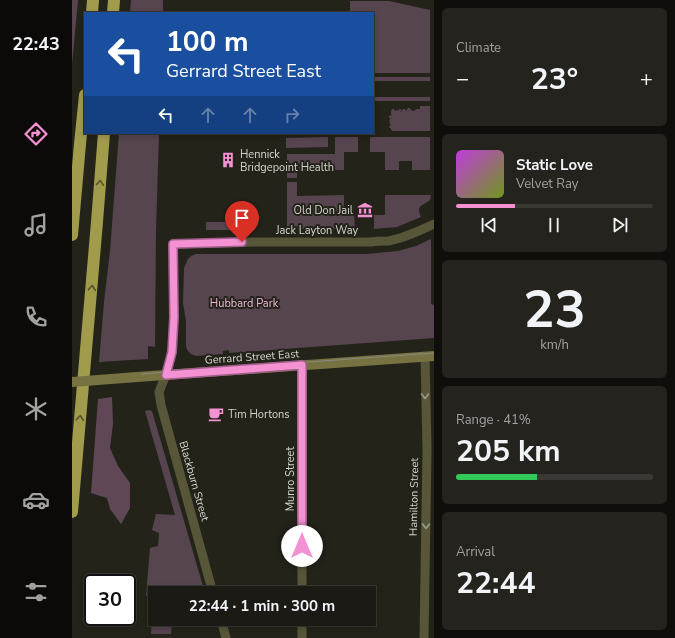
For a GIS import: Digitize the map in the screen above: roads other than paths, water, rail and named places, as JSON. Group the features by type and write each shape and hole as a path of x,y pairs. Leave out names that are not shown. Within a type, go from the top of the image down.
{"highway":[{"path":"92,12 93,0"},
{"path":"113,12 114,0"},
{"path":"72,235 84,105"},
{"path":"72,512 98,222 104,134"}],"main road":[{"name":"Gerrard Street East","path":"72,382 429,356"}],"street":[{"name":"Jack Layton Way","path":"173,244 377,242 388,241 418,232 434,224"},
{"name":"Blackburn Street","path":"173,244 174,317 172,352 166,375 159,392 161,405 211,586"},
{"name":"Hamilton Street","path":"424,638 429,356"},
{"name":"Munro Street","path":"302,365 302,586"},
{"path":"223,626 226,638"},
{"path":"302,626 302,638"}],"tram line":[{"path":"72,379 434,353"}],"place":[{"name":"Hennick Bridgepoint Health","path":"228,160"},
{"name":"Old Don Jail","path":"365,210"},
{"name":"Tim Hortons","path":"216,414"}],"park label":[{"name":"Hubbard Park","path":"244,303"}]}
